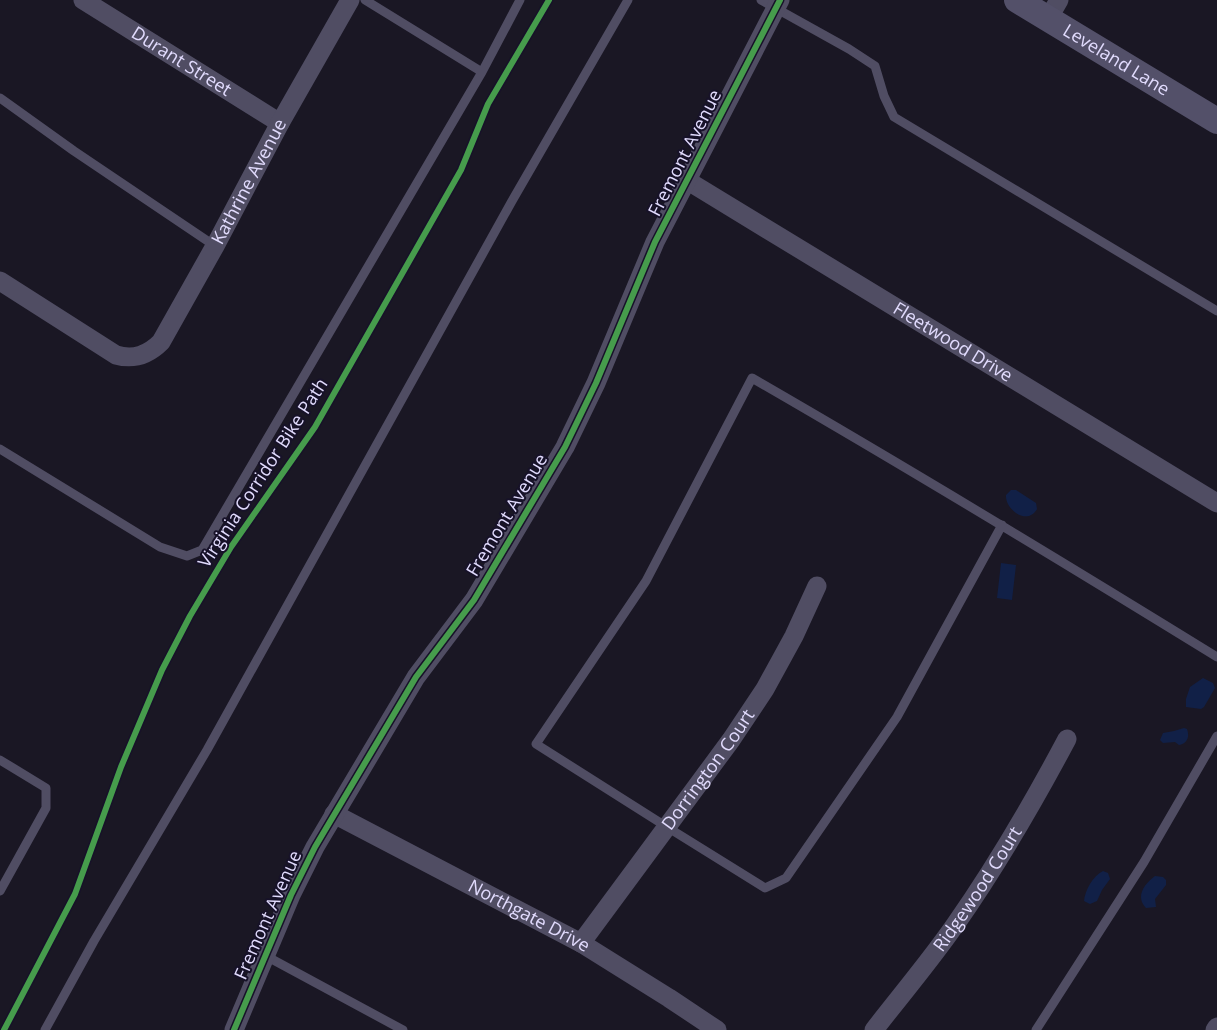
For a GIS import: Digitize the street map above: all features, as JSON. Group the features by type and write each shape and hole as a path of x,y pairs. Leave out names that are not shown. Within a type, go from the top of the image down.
{"street":[{"name":"Durant Street","path":"83,0 280,123"},
{"name":"Kathrine Avenue","path":"0,281 116,355 126,357 140,356 153,350 161,342 215,246 280,123 350,0"},
{"name":"Leveland Lane","path":"1017,0 1053,10 1217,121"},
{"name":"Fremont Avenue","path":"234,1030 291,895 315,847 416,677 474,600 565,447 596,383 655,242 688,181 772,3"},
{"name":"Fleetwood Drive","path":"688,181 1217,504"},
{"name":"Dorrington Court","path":"582,943 731,740 765,689 794,636 817,586"},
{"name":"Ridgewood Court","path":"874,1030 960,917 997,861 1067,739"},
{"name":"Northgate Drive","path":"334,814 582,943 717,1030"}],"lane":[{"path":"365,0 482,72"},
{"path":"0,449 160,547 187,556 202,550 482,72 520,0"},
{"path":"46,1030 94,940 235,700 512,202 628,0"},
{"path":"772,3 875,66 884,96 894,117 1217,311"},
{"path":"0,98 74,151 215,246"},
{"path":"1002,525 898,718 786,878 765,888 536,744 646,581 752,378 1002,525 1217,657"},
{"path":"1036,1030 1144,862 1217,736"},
{"path":"0,760 46,788 46,808 0,891"},
{"path":"266,956 403,1030"}],"water":[{"path":"1011,490 1016,490 1036,503 1037,509 1033,514 1023,516 1013,511 1009,506 1006,495"},
{"path":"1001,563 1016,565 1012,600 997,598"},
{"path":"1203,678 1213,683 1215,688 1204,707 1201,709 1186,707 1186,699 1190,687"},
{"path":"1187,729 1188,737 1186,742 1182,744 1179,745 1175,742 1163,743 1160,740 1163,733"},
{"path":"1103,871 1108,873 1110,879 1097,901 1090,904 1084,901 1090,884"},
{"path":"1155,876 1163,877 1166,880 1166,885 1155,899 1156,907 1146,908 1141,899 1142,891"}],"cycle path":[{"name":"Virginia Corridor Bike Path","path":"4,1030 75,894 121,767 162,670 190,616 231,547 315,427 461,170 488,104 549,0"},
{"path":"234,1030 291,895 315,847 416,677 474,600 565,447 596,383 655,242 780,0"}]}
